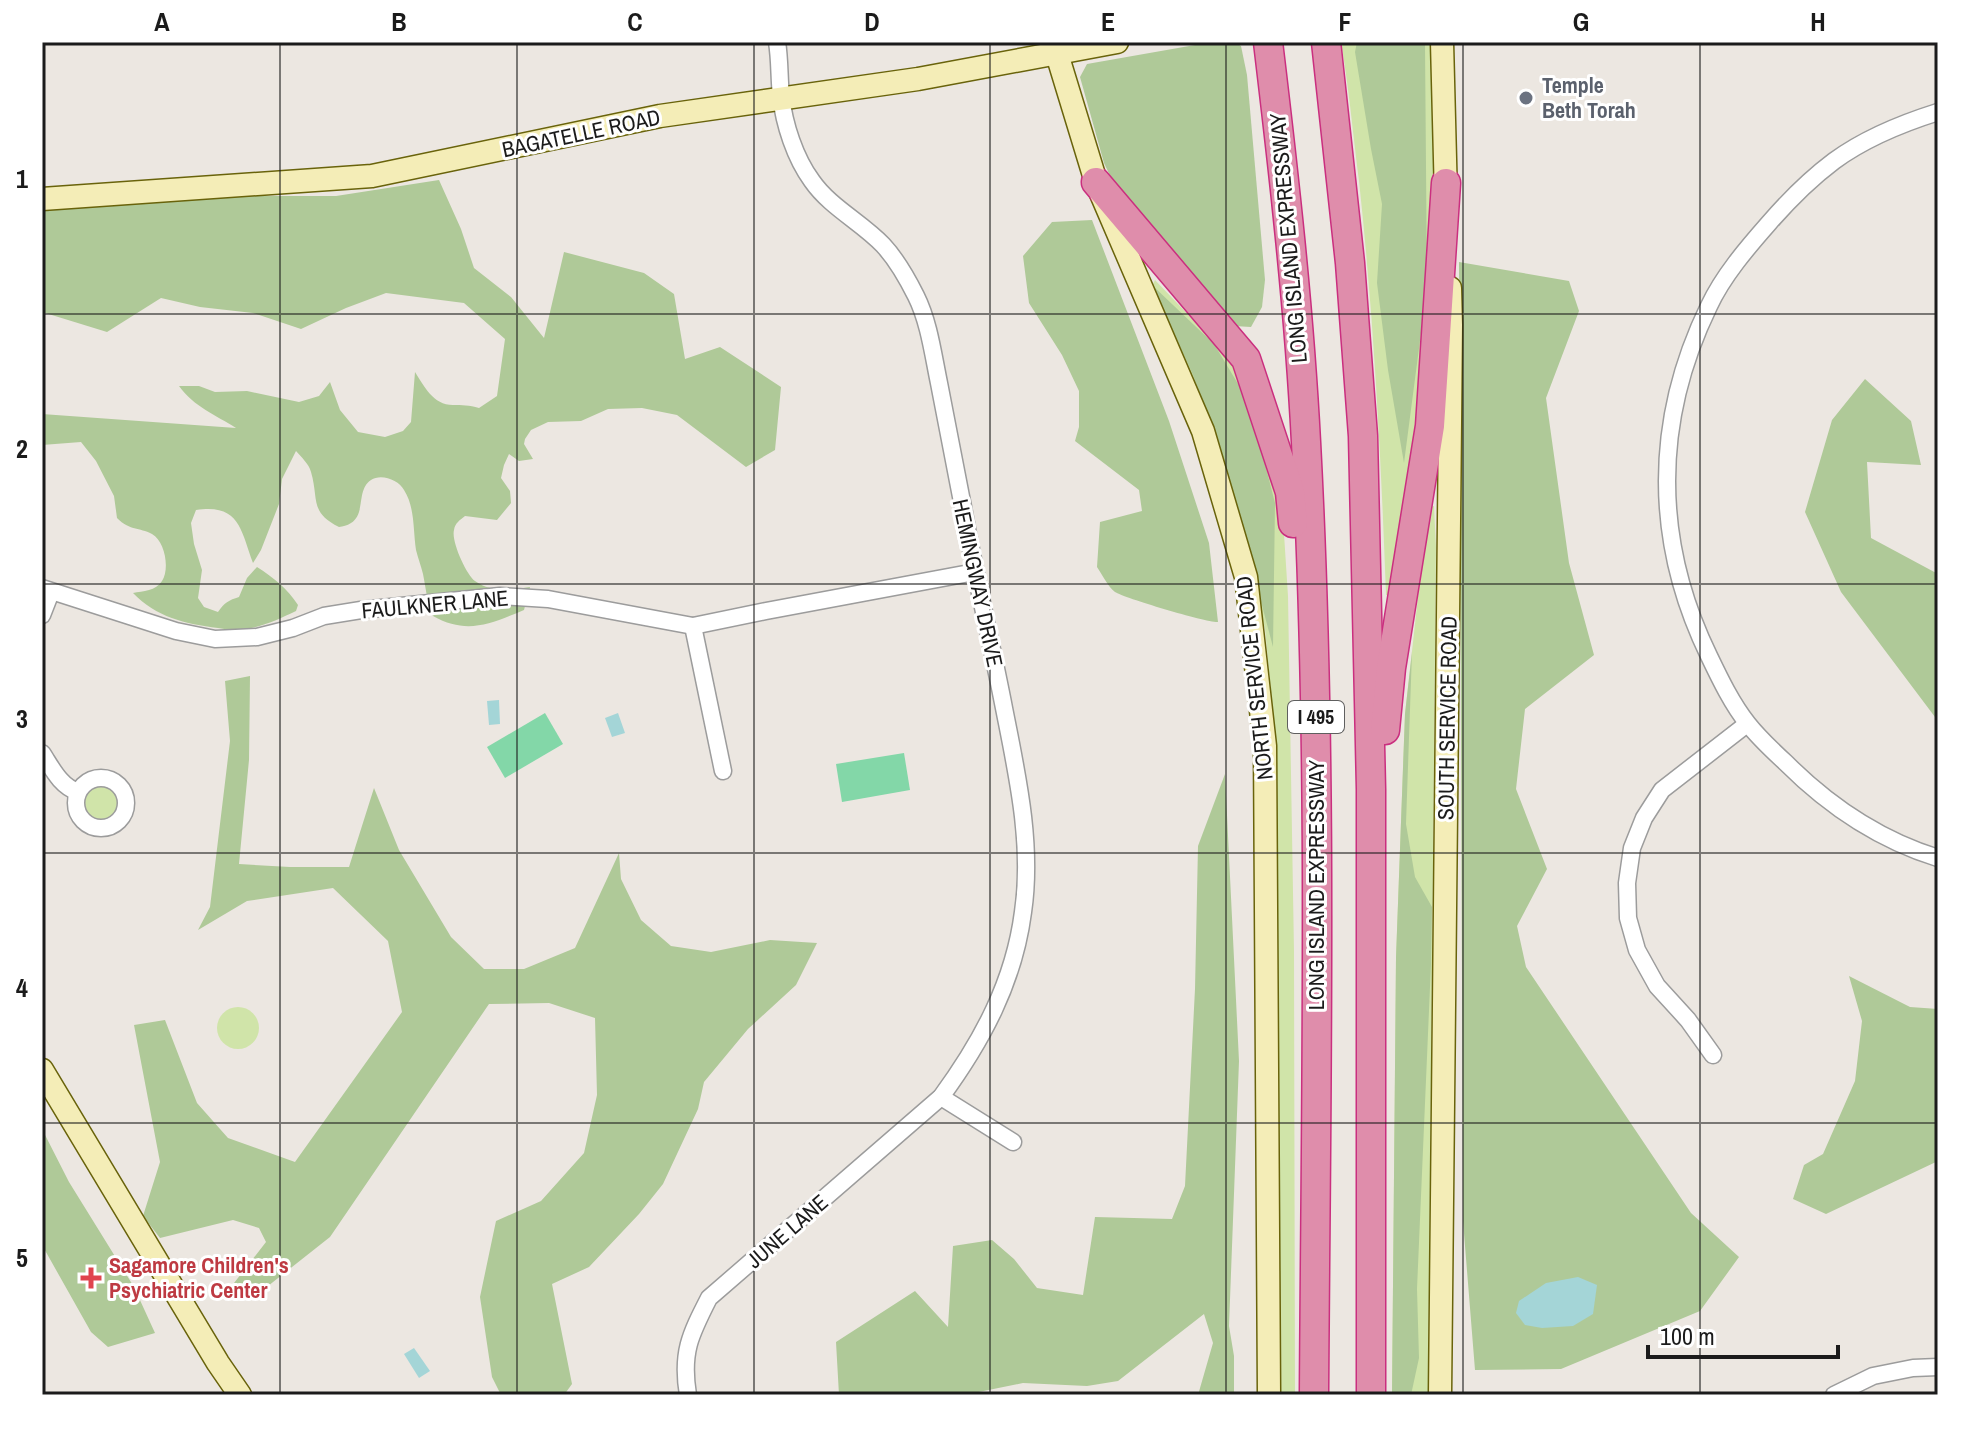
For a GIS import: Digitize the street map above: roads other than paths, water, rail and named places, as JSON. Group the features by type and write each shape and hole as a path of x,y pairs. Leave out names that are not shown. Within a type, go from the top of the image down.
{"highway":[{"name":"LONG ISLAND EXPRESSWAY","path":"1268,42 1306,439 1314,638 1318,825 1314,1395"},
{"name":"I 495","path":"1326,42 1350,263 1363,436 1371,789 1371,1395"},
{"path":"1096,182 1246,359 1290,492 1318,825"},
{"path":"1371,789 1385,735 1391,668 1430,426 1446,183"}],"main road":[{"name":"BAGATELLE ROAD","path":"42,199 372,176 660,116 930,78 1057,48 1117,42"},
{"name":"SOUTH SERVICE ROAD","path":"1440,1395 1451,325 1442,42"},
{"name":"NORTH SERVICE ROAD","path":"1057,48 1096,182 1203,431 1246,577 1265,746 1269,1395"},
{"path":"42,1070 240,1395"}],"street":[{"name":"HEMINGWAY DRIVE","path":"777,42 781,99 799,158 812,182 882,244 900,266 918,299 931,342 1022,805 1026,858 1024,910 1016,948 1004,988 987,1026 967,1062 941,1097"},
{"path":"1938,112 1875,137 1835,160 1792,197 1734,266 1710,304 1690,350 1670,427 1667,468 1668,514 1679,578 1698,634 1747,724 1804,781 1861,823 1911,850 1938,858"},
{"name":"FAULKNER LANE","path":"47,590 176,631 215,639 257,637 324,616 361,610 500,596 548,599 693,626 975,572"},
{"path":"42,615 47,590"},
{"path":"693,626 723,771"},
{"path":"1713,1055 1688,1020 1657,986 1637,950 1628,918 1627,883 1632,848 1644,818 1662,790 1747,724"},
{"path":"42,753 63,783 78,792"},
{"path":"941,1097 1013,1142"},
{"name":"JUNE LANE","path":"688,1395 685,1360 693,1329 709,1298 941,1097"},
{"path":"1834,1395 1873,1376 1913,1368 1938,1367"}],"water":[{"path":"499,700 500,724 489,725 487,701"},
{"path":"618,713 625,733 612,737 605,718"},
{"path":"1578,1277 1597,1285 1593,1314 1573,1326 1542,1328 1525,1325 1516,1313 1519,1301 1546,1283"},
{"path":"414,1348 430,1371 419,1378 404,1354"}],"place":[{"name":"Temple Beth Torah","path":"1526,98"},
{"name":"Sagamore Children's Psychiatric Center","path":"91,1278"}]}
